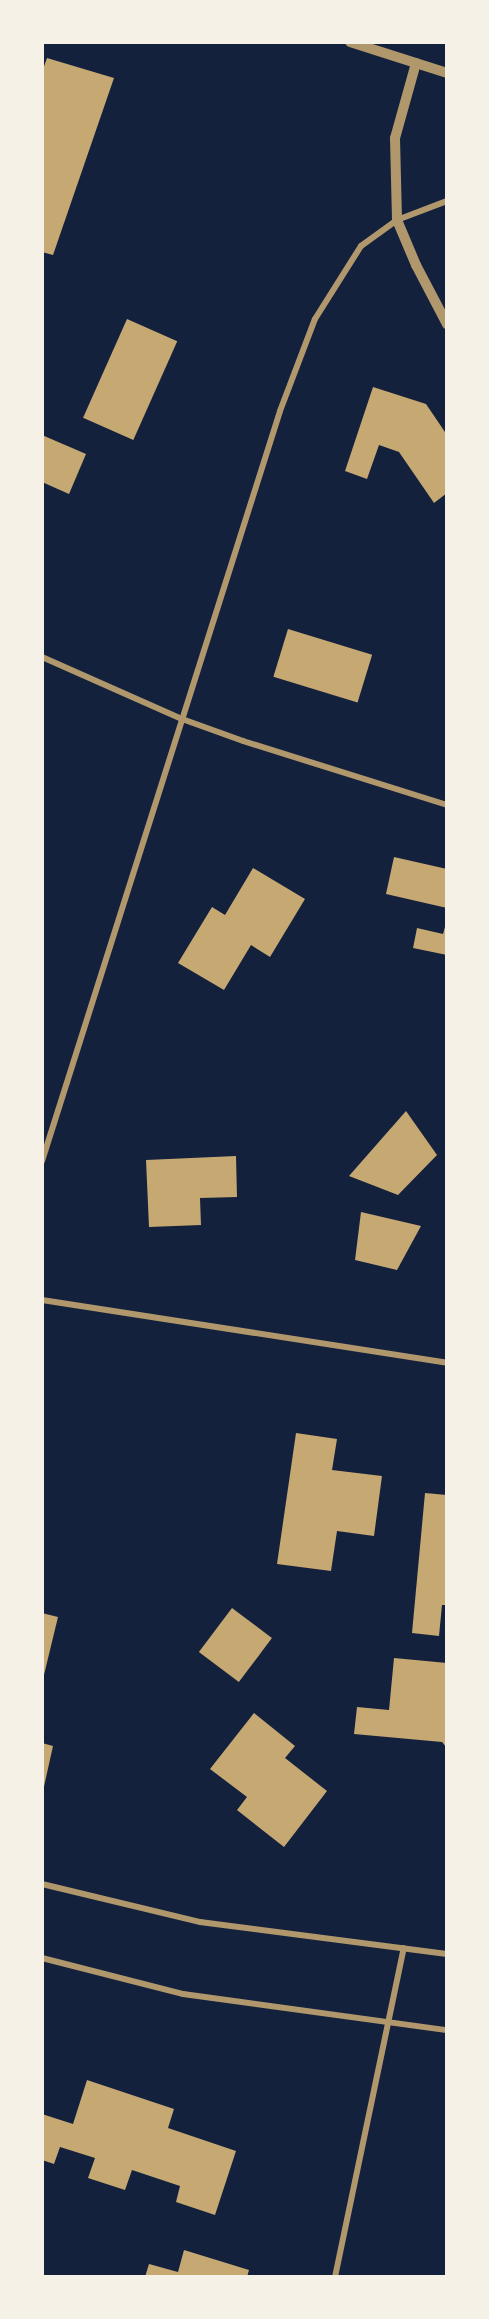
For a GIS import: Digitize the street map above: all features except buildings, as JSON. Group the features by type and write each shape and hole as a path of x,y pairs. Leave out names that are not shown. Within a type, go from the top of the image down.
{"street":[{"path":"350,42 447,73"},
{"path":"416,63 394,138 398,220 416,265 447,324"},
{"path":"42,1161 280,411 315,319 361,246 398,220 447,201"},
{"path":"42,657 182,719 254,745 447,805"},
{"path":"42,1300 447,1363"},
{"path":"42,1884 200,1922 447,1954"},
{"path":"335,2277 404,1948"},
{"path":"42,1958 183,1994 447,2030"}]}
